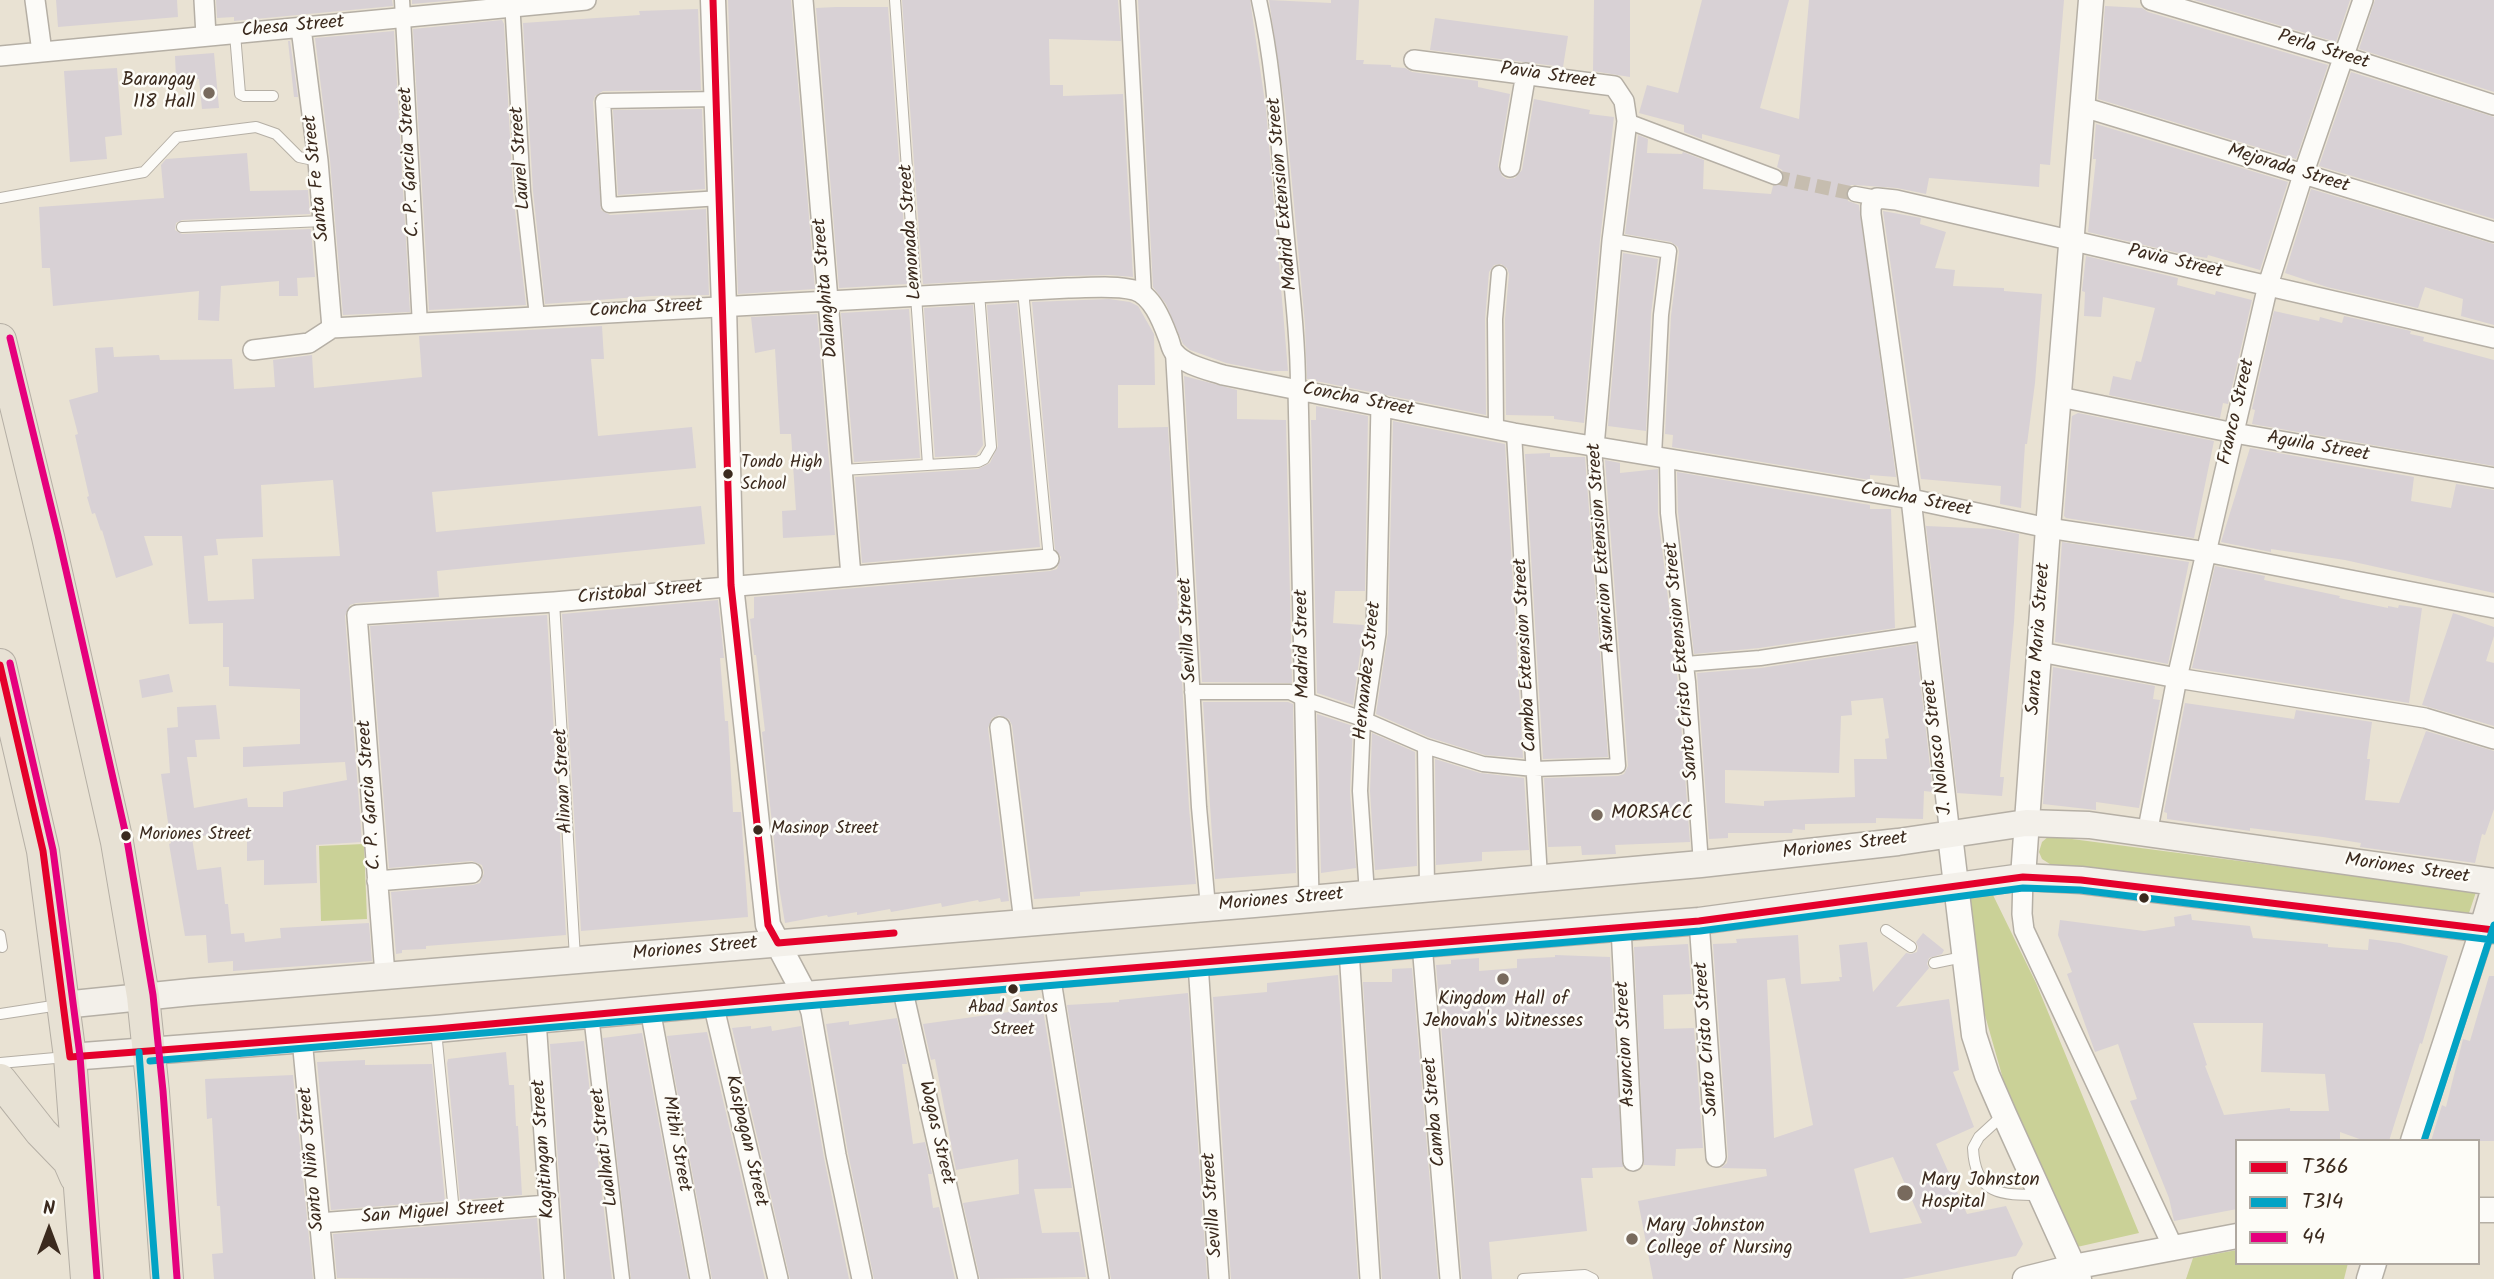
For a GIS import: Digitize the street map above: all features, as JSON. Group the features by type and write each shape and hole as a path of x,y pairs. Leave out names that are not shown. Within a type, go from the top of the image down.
{"highway":[{"path":"0,340 117,842 143,996 167,1279"},
{"path":"0,665 43,851 70,1057 87,1279"},
{"path":"0,1080 41,1132 69,1161 78,1181"}],"main road":[{"name":"Moriones Street","path":"63,1005 386,975 1701,864 1950,835 2026,823 2089,825 2494,882"},
{"path":"70,1057 436,1029 1050,974 1699,921 2023,877 2081,880 2489,929 2494,891"}],"street":[{"path":"35,0 42,52"},
{"path":"204,0 206,36"},
{"name":"Chesa Street","path":"0,56 301,28 403,9 586,0"},
{"path":"713,0 731,585 768,925 805,995 811,1012 862,1279"},
{"name":"Dalanghita Street","path":"803,0 851,576"},
{"path":"1128,0 1144,296 1162,322 1173,352"},
{"name":"Madrid Extension Street","path":"1259,0 1269,47 1280,145 1292,277 1298,389"},
{"name":"Santa Maria Street","path":"2091,0 2048,527 2026,823 2022,914 2024,930 2173,1247"},
{"name":"Perla Street","path":"2151,0 2345,57 2494,105"},
{"name":"Franco Street","path":"2147,834 2177,678 2268,285 2363,0"},
{"name":"Laurel Street","path":"512,4 523,192 537,316"},
{"name":"C. P. Garcia Street","path":"403,9 420,325"},
{"name":"Santa Fe Street","path":"301,28 317,161 332,328"},
{"name":"Pavia Street","path":"1414,60 1614,86 1624,101 1627,121"},
{"path":"1510,167 1526,73"},
{"path":"717,99 603,101 609,205 721,198"},
{"name":"Mejorada Street","path":"2082,107 2494,232"},
{"path":"1627,121 1775,177"},
{"name":"Asuncion Extension Street","path":"1534,769 1618,766 1594,447 1612,241 1627,121"},
{"name":"Pavia Street","path":"1855,194 1896,200 2494,338"},
{"name":"J. Nolasco Street","path":"1877,198 1871,206 1871,214 1911,499 1963,957 1975,1035 1987,1075 2076,1273"},
{"name":"Santo Cristo Extension Street","path":"1612,241 1669,251 1661,315 1660,457 1686,664 1701,864"},
{"name":"Camba Extension Street","path":"1499,273 1495,320 1534,769 1540,878"},
{"name":"Concha Street","path":"253,350 309,343 332,328 1068,288 1135,290 1144,296"},
{"name":"Concha Street","path":"1173,352 1201,369 1223,375 1505,431 1911,499 2048,527 2206,552 2494,608"},
{"name":"Sevilla Street","path":"1173,352 1199,807 1208,907"},
{"name":"Madrid Street","path":"1298,389 1309,899"},
{"name":"Aguila Street","path":"2060,397 2234,433 2494,478"},
{"name":"Hernandez Street","path":"1367,894 1360,791 1363,719 1376,633 1381,405"},
{"name":"Cristobal Street","path":"357,615 554,602 1049,559"},
{"name":"C. P. Garcia Street","path":"357,615 386,975"},
{"path":"1686,664 1760,657 1926,633"},
{"path":"2040,652 2177,678 2425,718 2494,740"},
{"path":"1192,692 1290,692 1363,719 1424,746 1483,764 1534,769"},
{"path":"1000,727 1024,922"},
{"path":"1424,746 1427,888"},
{"path":"377,881 472,873"},
{"name":"Santo Cristo Street","path":"1699,921 1716,1157"},
{"name":"Asuncion Street","path":"1621,928 1633,1161"},
{"path":"2414,1139 2489,929"},
{"name":"Camba Street","path":"1422,944 1450,1279"},
{"path":"1349,950 1370,1279"},
{"name":"Sevilla Street","path":"1198,963 1219,1279"},
{"path":"1050,974 1099,1279"},
{"name":"Wagas Street","path":"902,987 968,1279"},
{"name":"Kasipagan Street","path":"713,1003 778,1279"},
{"name":"Mithi Street","path":"650,1009 700,1279"},
{"name":"Lualhati Street","path":"591,1014 622,1279"},
{"name":"Kagitingan Street","path":"537,1020 554,1279"},
{"name":"Santo Niño Street","path":"302,1039 325,1279"},
{"name":"San Miguel Street","path":"319,1223 548,1205"},
{"path":"2025,1279 2076,1273 2173,1247 2235,1236"}],"lane":[{"name":"Lemonada Street","path":"895,0 928,464"},
{"path":"235,34 240,94 272,96"},
{"path":"0,198 144,172 177,137 256,127 276,134 299,157 317,161"},
{"path":"182,228 323,221"},
{"path":"1023,290 1049,559"},
{"path":"842,470 984,460 991,447 979,293"},
{"name":"Alinan Street","path":"554,602 575,960"},
{"path":"1886,930 1911,947"},
{"path":"0,935 2,947"},
{"path":"1934,963 1963,957"},
{"path":"0,1014 63,1005"},
{"path":"436,1029 454,1212"},
{"path":"0,1063 70,1057"},
{"path":"2004,1114 1979,1137 1973,1148 1979,1175 1987,1187 1997,1193 2040,1195"},
{"path":"1523,1279 1585,1275 1593,1279"}],"green space":[{"path":"2049,836 2476,892 2467,919 2053,866 2042,859 2039,852 2042,842"},
{"path":"364,844 367,919 321,921 319,846"},
{"path":"1992,893 2036,983 2139,1233 2077,1247 2005,1086 1977,987 1968,897"},
{"path":"2235,1250 2235,1265 2348,1265 2344,1279 2186,1279 2193,1258"}],"building":[{"path":"56,0 177,0 178,17 58,27"},
{"path":"216,0 392,0 393,6 234,21 234,17 217,18"},
{"path":"412,0 457,0 412,4"},
{"path":"728,0 791,0 815,289 738,294"},
{"path":"902,0 1118,0 1121,41 1049,39 1050,85 1063,85 1063,96 1123,94 1133,277 1068,276 923,284"},
{"path":"1138,0 1250,0 1266,109 1288,371 1267,371 1226,363 1190,350 1183,344 1166,304 1153,287"},
{"path":"1269,0 1331,3 1331,0 1359,0 1356,60 1364,60 1363,64 1391,65 1412,72 1478,81 1478,87 1510,94 1498,166 1502,176 1507,179 1515,178 1522,170 1534,99 1590,110 1589,114 1614,117 1584,423 1554,419 1554,416 1506,415 1505,319 1509,274 1507,268 1501,264 1494,265 1489,272 1485,319 1486,415 1307,379 1305,324 1285,107"},
{"path":"1594,0 1630,0 1630,77 1593,71"},
{"path":"1702,0 1789,0 1760,108 1799,119 1809,0 2064,0 2050,165 2040,164 2039,187 1929,178 1926,194 1897,188 1856,185 1851,185 1846,192 1848,201 1859,205 1896,477 1870,475 1870,480 1672,447 1673,435 1665,434 1671,316 1679,252 1678,247 1671,242 1625,234 1638,135 1648,139 1647,153 1683,152 1704,160 1703,189 1771,194 1773,186 1782,184 1785,176 1777,167 1780,155 1702,134 1702,139 1684,132 1684,125 1639,113 1647,85 1678,93"},
{"path":"2194,0 2350,0 2336,42"},
{"path":"2375,0 2494,0 2494,92 2359,49"},
{"path":"2105,6 2142,8 2328,65 2296,159 2098,99"},
{"path":"888,7 908,284 839,288 816,8"},
{"path":"698,9 701,90 603,91 595,96 593,102 601,210 610,215 706,209 709,295 651,296 545,304 533,191 523,23 640,15 639,11"},
{"path":"1435,18 1568,36 1563,67 1430,50"},
{"path":"502,20 513,193 526,305 429,310 413,29"},
{"path":"394,31 410,312 343,315 330,160 315,38"},
{"path":"290,41 298,97 294,97"},
{"name":"Barangay 118 Hall","path":"214,53 219,108 202,109 199,79 176,79 175,56"},
{"path":"117,68 122,135 105,137 107,159 70,162 64,71"},
{"path":"2351,72 2494,117 2494,219 2319,166"},
{"path":"702,109 705,189 618,195 613,110"},
{"path":"2096,124 2288,182 2260,270 2208,255 2207,258 2183,254 2088,232 2096,159 2093,159"},
{"path":"247,153 250,191 308,190 310,214 182,220 176,223 175,230 182,234 311,229 315,277 297,278 298,296 279,296 279,281 221,286 219,321 198,320 199,291 53,306 50,268 42,268 39,207 164,198 161,165 166,159"},
{"path":"2311,189 2494,244 2494,325 2461,316 2463,299 2425,287 2418,308 2327,287 2285,273"},
{"path":"1883,211 1921,218 1920,224 1946,232 1935,268 1955,270 1953,286 2004,288 2004,291 2042,294 2035,383 2025,444 2021,508 2000,504 2001,486 1921,479"},
{"path":"1623,253 1658,259 1651,314 1646,431 1608,426"},
{"path":"2086,256 2178,278 2177,285 2215,295 2216,291 2252,300 2228,404 2223,403 2220,418 2109,395 2113,376 2131,380 2136,361 2141,362 2155,308 2103,297 2101,317 2084,316 2085,292 2082,291"},
{"path":"1109,299 1138,306 1154,334 1155,385 1118,385 1118,428 1168,427 1189,808 1196,884 1080,892 1080,896 1034,899 1012,725 1009,719 999,715 992,718 988,728 1009,901 1001,902 1000,898 942,907 941,903 891,912 890,909 857,915 857,912 827,915 785,923 750,619 754,618 754,597 1057,569 1061,557 1055,549 1032,302"},
{"path":"1017,303 1040,547 862,563 855,477 978,469 990,463 998,446 987,305"},
{"path":"973,305 983,445 976,455 935,457 924,308"},
{"path":"909,309 920,458 854,462 841,313"},
{"path":"2274,311 2342,323 2344,316 2411,331 2410,334 2424,337 2423,341 2494,360 2494,466 2252,424 2255,410 2252,409"},
{"path":"817,314 835,535 783,538 782,511 796,510 791,434 780,434 775,349 755,353 751,317"},
{"path":"602,326 604,359 591,359 598,436 692,427 696,468 432,492 436,532 701,506 705,544 437,571 439,597 350,605 345,616 362,842 316,845 317,883 264,885 264,860 247,861 247,828 192,838 197,870 221,867 231,934 244,933 245,942 281,938 280,928 369,923 372,961 233,971 233,961 208,963 206,935 185,936 169,844 171,843 161,774 170,773 167,728 178,727 177,707 216,705 220,739 195,740 197,757 187,757 194,808 247,798 248,807 283,807 283,792 347,780 345,762 243,767 243,747 300,744 300,689 229,686 229,667 223,667 223,623 189,624 182,536 144,536 153,565 116,578 102,530 95,513 92,514 87,497 89,496 75,435 78,434 69,400 98,392 95,348 113,347 114,357 159,355 160,360 232,359 234,389 275,387 273,360 312,355 314,388 422,377 419,336","holes":["333,480 340,556 252,559 254,599 208,601 204,556 218,555 216,539 263,537 261,485"]},
{"path":"1184,376 1237,390 1237,419 1286,420 1292,683 1202,682"},
{"path":"1316,406 1368,416 1365,591 1335,591 1333,623 1364,625 1353,705 1317,693 1311,420 1316,420"},
{"path":"2078,413 2214,441 2194,538 2064,516 2072,416"},
{"path":"1393,421 1505,444 1523,758 1485,755 1428,737 1376,714 1388,633"},
{"path":"2250,448 2414,477 2411,501 2451,508 2456,484 2494,490 2494,593 2345,560 2271,549 2271,552 2221,542"},
{"path":"1550,453 1550,457 1585,457 1608,757 1543,759 1525,454"},
{"path":"1605,460 1620,463 1620,473 1658,469 1658,514 1678,683 1690,842 1615,845 1616,854 1582,855 1581,846 1548,847 1544,778 1618,776 1624,774 1628,766"},
{"path":"1677,472 1870,505 1870,509 1891,509 1895,628 1759,648 1694,654 1678,512"},
{"path":"1926,526 1994,529 2019,534 2000,777 2004,777 2002,796 1957,793"},
{"path":"2062,542 2189,562 2168,664 2055,642"},
{"path":"2215,566 2388,608 2398,608 2399,605 2422,608 2409,703 2192,668"},
{"path":"718,600 733,812 741,812 748,917 581,931 562,614"},
{"path":"2453,613 2494,627 2486,661 2494,663 2494,726 2422,705"},
{"path":"547,615 566,935 426,946 426,949 402,950 402,953 396,954 391,892 473,885 480,883 484,873 482,865 472,861 389,868 370,626"},
{"path":"1916,644 1933,792 1924,791 1923,819 1876,818 1876,823 1805,824 1805,830 1793,829 1792,833 1728,833 1728,838 1709,839 1697,673 1761,668","holes":["1883,698 1889,738 1885,739 1887,759 1854,759 1855,797 1764,801 1764,806 1725,803 1725,770 1839,773 1841,716 1852,715 1851,701"]},
{"path":"2053,667 2155,686 2153,699 2160,700 2139,808 2096,802 2096,810 2043,804"},
{"path":"169,674 173,692 142,698 139,680"},
{"path":"1203,702 1293,704 1296,873 1215,879"},
{"path":"2185,703 2294,719 2296,710 2372,722 2365,800 2399,803 2426,731 2494,751 2494,809 2485,835 2482,834 2475,863 2360,847 2361,843 2323,837 2250,828 2250,831 2167,819 2167,813 2164,812"},
{"path":"1317,714 1353,726 1350,792 1356,868 1321,873"},
{"path":"1372,733 1415,752 1417,866 1375,870 1370,791"},
{"path":"1435,759 1480,773 1524,778 1529,850 1482,852 1482,861 1436,865"},
{"path":"2191,914 2192,920 2250,926 2253,938 2368,950 2369,939 2400,943 2448,956 2390,1139 2359,1139 2340,1132 2340,1139 2235,1139 2235,1209 2174,1221 2169,1198 2130,1101 2137,1099 2118,1044 2095,1052 2067,974 2072,972 2058,935 2060,920 2144,931 2175,926 2174,917","holes":["2193,1023 2263,1023 2261,1072 2325,1074 2329,1111 2290,1111 2290,1108 2224,1115 2205,1066 2207,1065"]},
{"path":"1923,933 1944,950 1942,954 1929,958 1929,968 1896,1007 1949,999 1959,1070 1953,1072 1974,1127 1936,1144 1967,1214 2006,1206 2023,1244 2016,1256 1902,1279 1653,1279 1638,1201 1767,1176 1766,1169 1721,1168 1727,1163 1728,1156 1713,944 1737,943 1736,939 1798,935 1801,984 1840,981 1839,977 1842,977 1839,945 1867,942 1873,992 1906,953 1917,952 1916,942","holes":["1785,978 1813,1125 1774,1138 1767,980","1893,1157 1922,1223 1870,1233 1854,1169"]},
{"path":"1688,944 1692,994 1663,995 1664,1029 1694,1028 1703,1148 1676,1149 1675,1166 1644,1165 1634,947"},
{"path":"1555,955 1610,957 1623,1167 1592,1168 1593,1178 1581,1178 1587,1231 1489,1242 1492,1279 1462,1279 1436,965 1451,964 1451,960 1479,958 1479,971 1517,968 1517,959"},
{"path":"1412,968 1438,1279 1382,1279 1363,982 1392,982 1392,969"},
{"path":"1338,975 1358,1279 1231,1279 1213,997 1267,992 1267,983"},
{"path":"2489,976 2494,976 2494,1141 2432,1139 2442,1105 2446,1107 2463,1039 2470,1041"},
{"path":"1188,993 1207,1279 1111,1279 1067,1005 1119,1002"},
{"path":"1042,1004 1072,1188 1034,1189 1042,1233 1079,1232 1086,1277 980,1279 963,1203 1019,1194 1018,1159 956,1170 935,1059 931,1060 923,1024 1016,1011 1016,1007"},
{"path":"897,1018 907,1064 902,1064 913,1144 925,1142 932,1174 928,1174 933,1208 939,1207 955,1279 874,1279 848,1153 826,1024 849,1021 849,1025"},
{"path":"751,1026 751,1029 771,1026 772,1031 801,1026 849,1279 790,1279 732,1028"},
{"path":"707,1032 765,1279 712,1279 667,1036"},
{"path":"642,1033 688,1279 631,1279 603,1038"},
{"path":"584,1041 612,1279 566,1279 550,1044"},
{"path":"506,1052 509,1085 514,1085 522,1195 460,1200 448,1059"},
{"path":"365,1060 365,1065 432,1064 445,1201 331,1210 317,1062"},
{"path":"293,1075 313,1279 214,1279 212,1254 223,1253 220,1206 217,1206 212,1118 207,1119 205,1079"},
{"path":"537,1218 542,1279 337,1278 333,1234"}],"tunnel":[{"path":"1775,177 1855,194"}],"transit line":[{"name":"T366","path":"713,0 731,585 768,925 778,943 894,933"},
{"name":"44","path":"10,338 127,840 153,995 177,1278"},
{"name":"44","path":"10,663 53,850 80,1056 97,1278"},
{"name":"T366","path":"0,665 43,851 70,1057 436,1029 805,995 1699,921 2023,877 2081,880 2494,930"},
{"name":"T314","path":"150,1061 1700,931 2023,888 2080,890 2493,940"},
{"name":"T314","path":"2425,1139 2494,925"},
{"name":"T314","path":"139,1052 156,1279"}],"place":[{"name":"Barangay 118 Hall","path":"209,93"},
{"name":"Tondo High School","path":"728,474"},
{"name":"MORSACC","path":"1597,815"},
{"name":"Masinop Street","path":"758,830"},
{"name":"Moriones Street","path":"126,836"},
{"name":"Kingdom Hall of Jehovah's Witnesses","path":"1503,979"},
{"name":"Abad Santos Street","path":"1013,989"},
{"name":"Mary Johnston Hospital","path":"1905,1193"},
{"name":"Mary Johnston College of Nursing","path":"1632,1239"}]}
